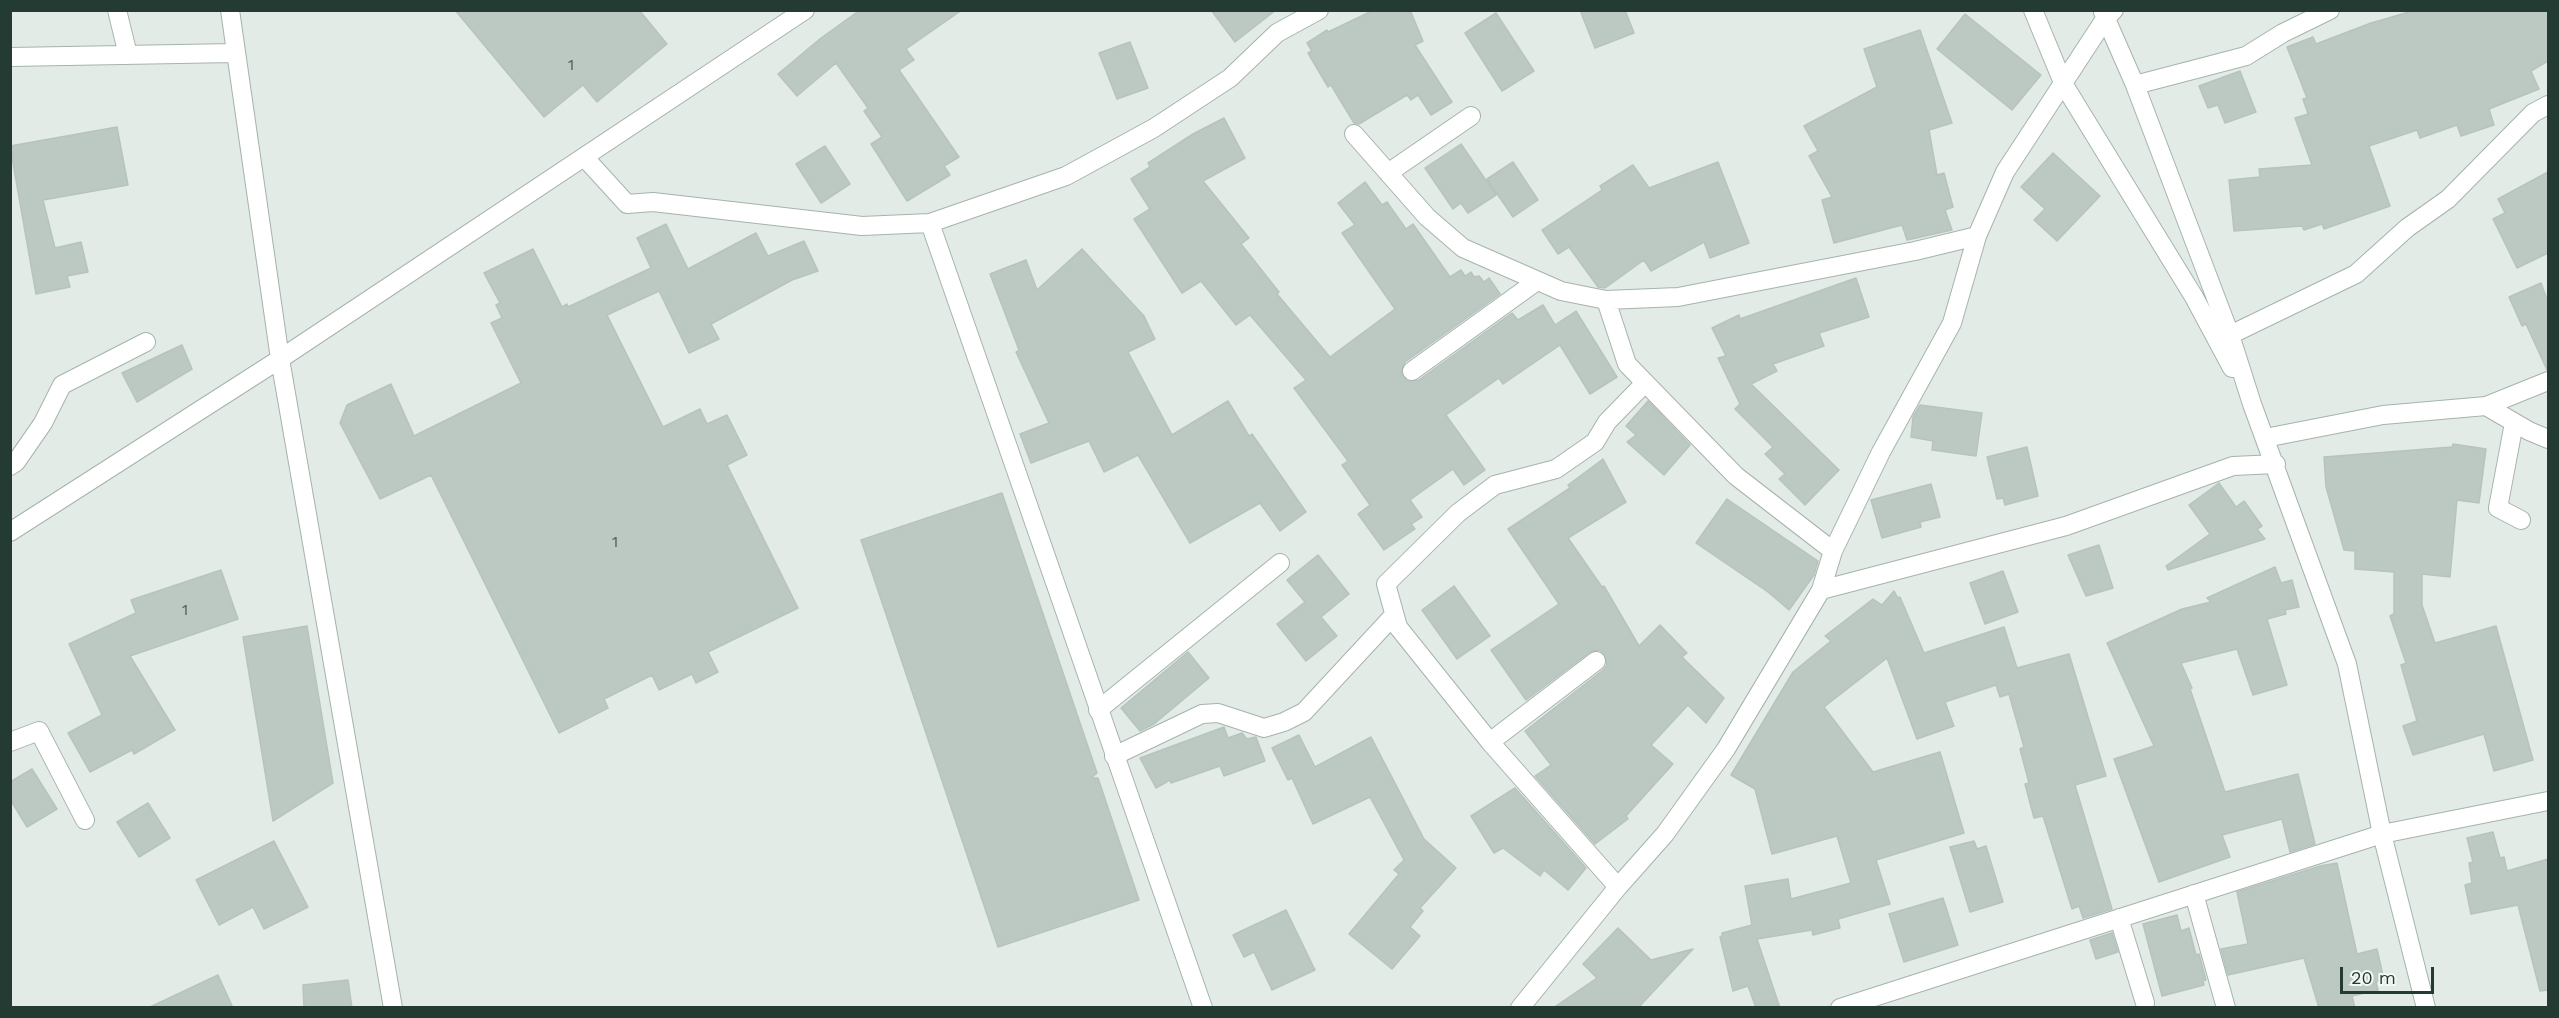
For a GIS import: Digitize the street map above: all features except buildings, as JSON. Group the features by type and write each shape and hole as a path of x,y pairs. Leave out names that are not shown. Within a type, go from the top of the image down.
{"street":[{"path":"117,10 128,55"},
{"path":"230,10 280,359 393,1008"},
{"path":"10,532 280,359 805,10"},
{"path":"585,158 627,204 653,202 862,226 930,223 1076,171 1154,128 1230,78 1277,33 1319,10"},
{"path":"2033,10 2064,85 2194,297 2252,404"},
{"path":"2135,85 2246,56 2283,33 2330,10"},
{"path":"1520,1008 1618,887 1665,834 1726,748 1821,590 1833,551 1881,452 1952,322 1977,236 2005,172 2064,85 2107,13"},
{"path":"2107,13 2230,335 2252,404 2276,464 2347,664 2382,834 2426,1008"},
{"path":"10,57 235,53"},
{"path":"2230,335 2356,274 2407,228 2448,199 2533,113 2548,105"},
{"path":"1388,173 1471,117"},
{"path":"1354,134 1426,217 1463,248 1561,291 1606,300 1678,297 1915,251 1977,236"},
{"path":"930,223 1203,1008"},
{"path":"1412,372 1537,281"},
{"path":"1606,300 1627,364 1736,476 1833,551"},
{"path":"10,466 16,462 43,423 62,385 146,342"},
{"path":"2265,438 2383,415 2486,406 2548,381"},
{"path":"1618,887 1490,742 1398,627 1386,584 1458,513 1495,485 1556,469 1595,442 1607,422 1645,383"},
{"path":"2486,406 2514,423 2548,439"},
{"path":"2514,423 2498,508 2522,520"},
{"path":"1821,590 2066,526 2233,466 2276,464"},
{"path":"1098,710 1280,563"},
{"path":"1114,756 1202,714 1218,713 1264,728 1284,722 1304,712 1394,615"},
{"path":"1490,742 1596,661"},
{"path":"10,742 39,731 85,820"},
{"path":"1840,1008 2382,834 2548,801"},
{"path":"2194,894 2226,1008"},
{"path":"2119,918 2145,1003"}]}
